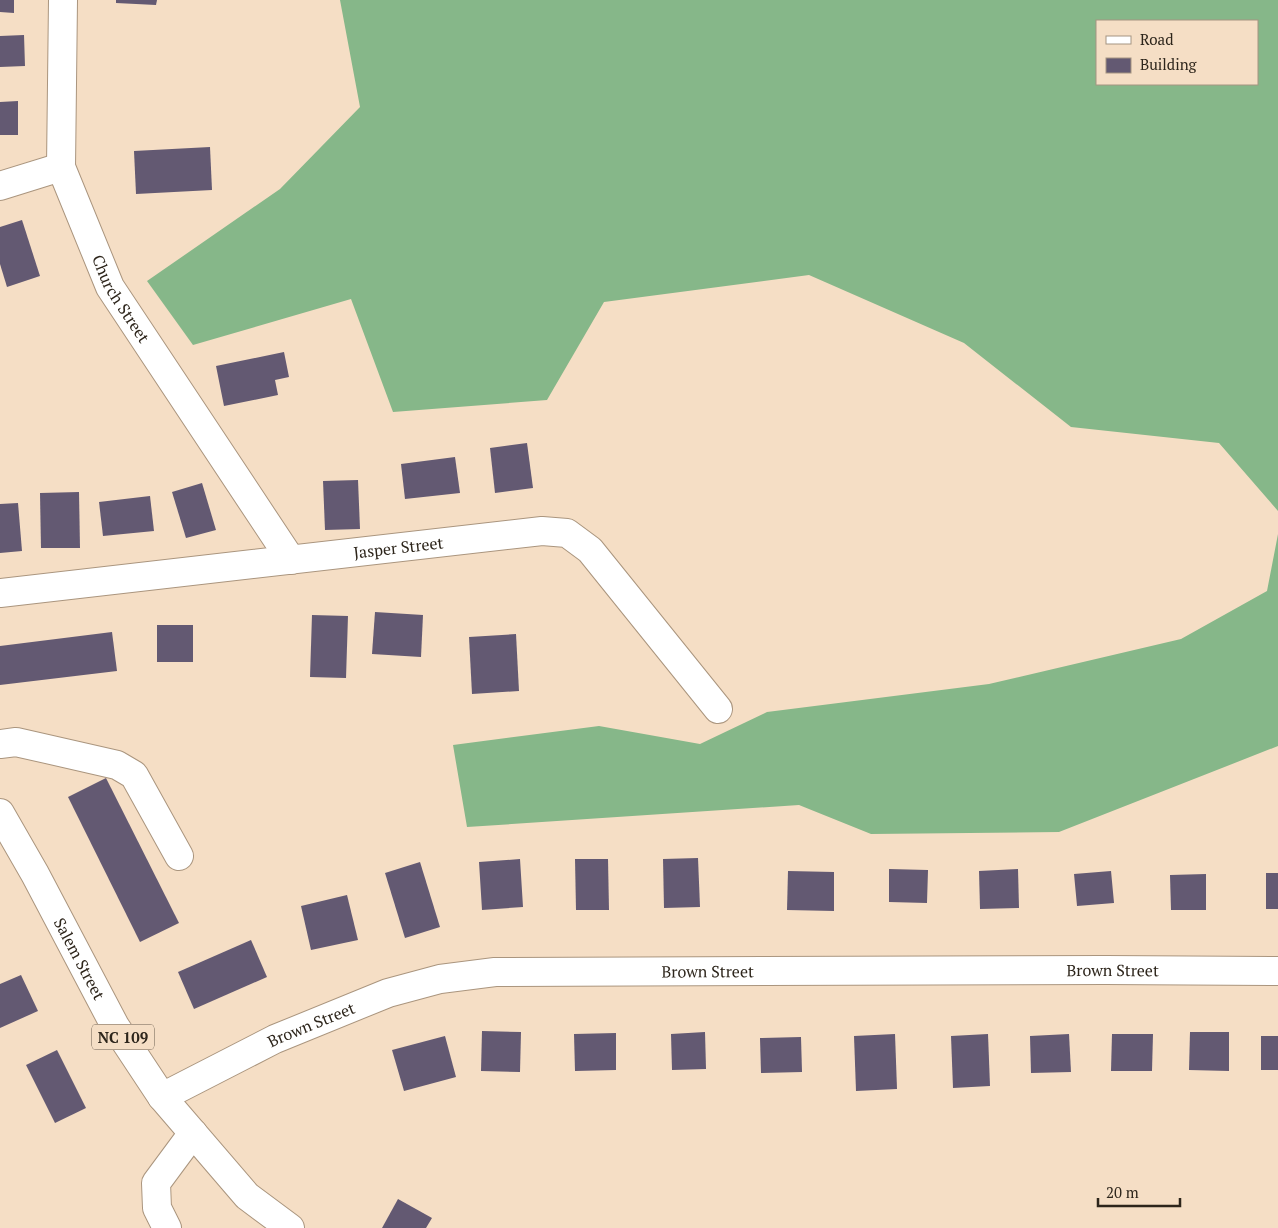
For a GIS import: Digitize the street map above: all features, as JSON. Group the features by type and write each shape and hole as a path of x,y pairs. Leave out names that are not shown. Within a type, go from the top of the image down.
{"street":[{"name":"Church Street","path":"64,0 62,167 110,287 291,560"},
{"path":"0,186 62,167"},
{"name":"Jasper Street","path":"0,593 542,531 567,533 590,550 718,709"},
{"path":"0,744 16,742 117,765 134,775 180,856"},
{"name":"Salem Street","path":"0,814 115,1026 162,1097 248,1196 290,1228"},
{"name":"Brown Street","path":"162,1097 275,1039 388,993 440,979 495,972 1278,971"},
{"path":"167,1228 157,1208 156,1183 193,1133"}],"green space":[{"path":"340,0 1278,0 1278,511 1219,443 1071,427 964,343 809,275 604,302 547,400 393,412 351,299 193,345 147,281 280,189 360,107"},
{"path":"1278,534 1278,746 1059,832 871,834 799,805 467,827 453,745 599,726 700,744 767,712 989,684 1181,639 1267,591"}],"building":[{"path":"0,0 14,0 14,13 0,12"},
{"path":"116,0 157,0 156,5 116,3"},
{"path":"24,35 25,66 0,67 0,36"},
{"path":"18,101 18,135 0,135 0,102"},
{"path":"210,147 212,190 136,194 134,151"},
{"path":"22,220 40,276 7,287 0,264 0,227"},
{"path":"284,352 289,377 275,380 278,395 224,406 216,366"},
{"path":"527,443 533,488 495,493 490,448"},
{"path":"455,457 460,493 405,499 401,464"},
{"path":"358,480 360,529 325,530 323,481"},
{"path":"202,483 216,530 186,538 172,492"},
{"path":"79,492 80,548 41,548 40,493"},
{"path":"150,496 154,531 103,536 99,502"},
{"path":"18,503 22,551 0,553 0,504"},
{"path":"375,612 423,615 421,657 372,654"},
{"path":"312,615 348,616 346,678 310,677"},
{"path":"157,625 193,625 193,662 157,662"},
{"path":"112,632 117,671 0,685 0,646"},
{"path":"516,634 519,691 472,694 469,637"},
{"path":"106,778 179,923 140,942 68,797"},
{"path":"698,858 700,907 664,908 663,859"},
{"path":"520,859 523,907 482,910 479,862"},
{"path":"575,859 608,859 609,910 576,910"},
{"path":"420,862 440,927 405,938 385,873"},
{"path":"889,869 928,870 927,903 889,902"},
{"path":"1018,869 1019,908 980,909 979,871"},
{"path":"788,871 834,872 834,911 787,910"},
{"path":"1111,871 1114,903 1077,906 1074,874"},
{"path":"1266,873 1278,873 1278,909 1266,909"},
{"path":"1206,874 1206,910 1171,910 1170,875"},
{"path":"347,895 358,940 311,950 301,906"},
{"path":"251,940 267,977 194,1009 178,972"},
{"path":"21,975 38,1011 0,1028 0,984"},
{"path":"482,1031 521,1032 520,1072 481,1071"},
{"path":"705,1032 706,1069 672,1070 671,1034"},
{"path":"1190,1032 1229,1032 1229,1071 1189,1070"},
{"path":"616,1033 616,1070 575,1071 574,1034"},
{"path":"895,1034 897,1089 856,1091 854,1036"},
{"path":"988,1034 990,1086 953,1088 951,1036"},
{"path":"1069,1034 1071,1072 1031,1073 1030,1036"},
{"path":"1112,1034 1153,1034 1152,1071 1111,1071"},
{"path":"445,1036 456,1077 404,1091 392,1050"},
{"path":"1261,1036 1278,1036 1278,1070 1261,1070"},
{"path":"801,1037 802,1072 761,1073 760,1038"},
{"path":"57,1050 86,1108 55,1123 26,1065"},
{"path":"398,1199 432,1218 426,1228 382,1228"}]}
